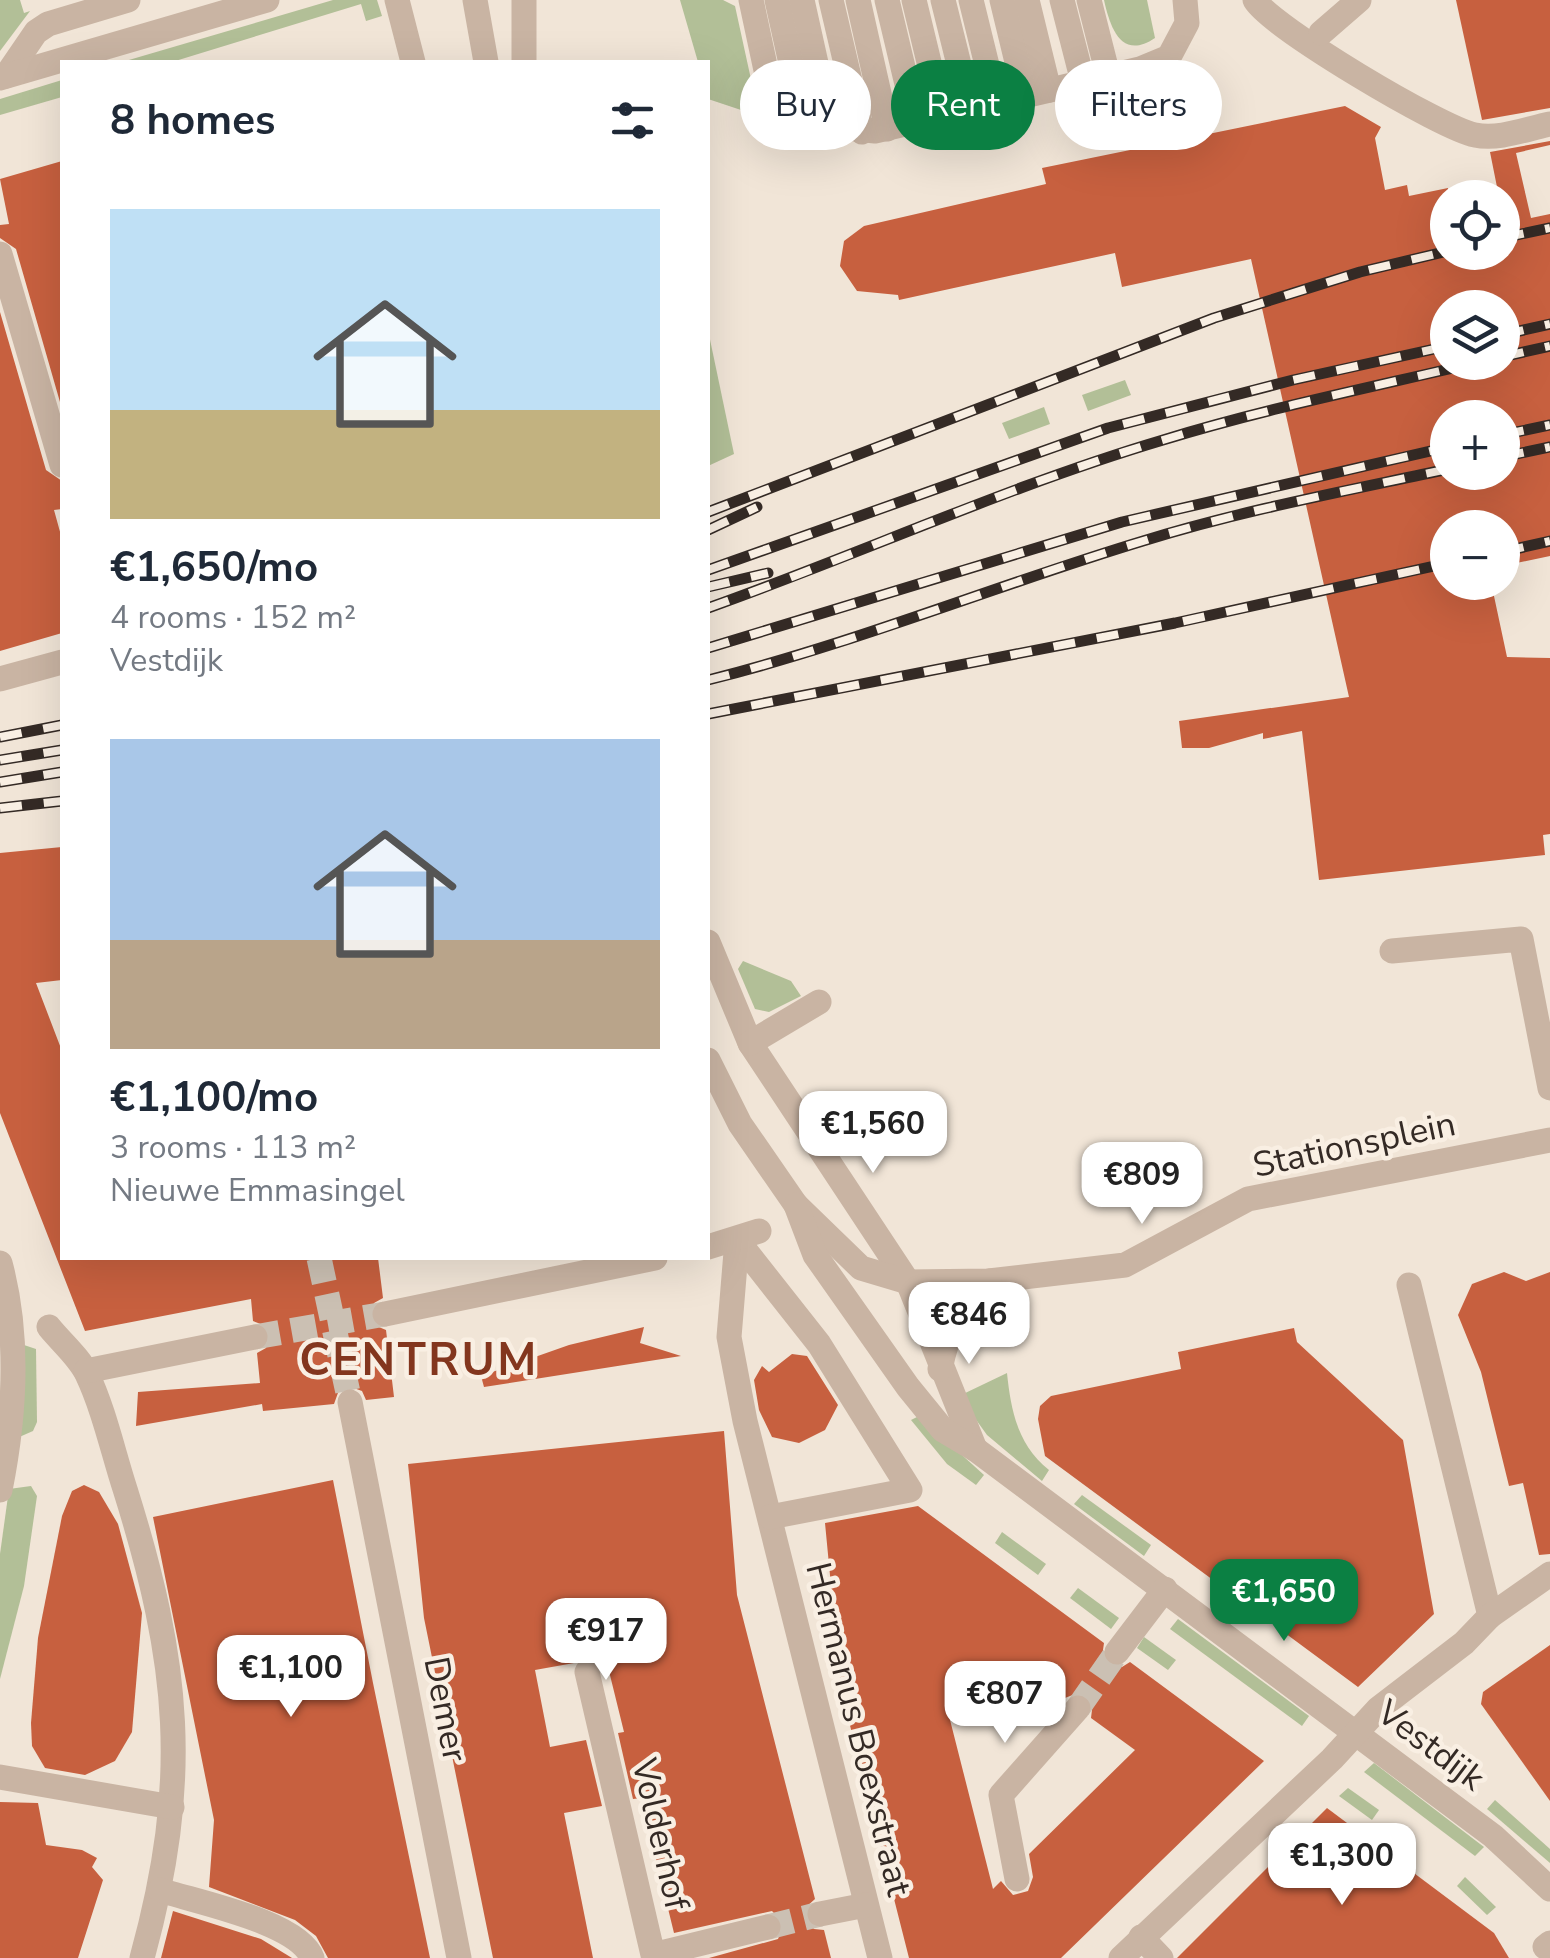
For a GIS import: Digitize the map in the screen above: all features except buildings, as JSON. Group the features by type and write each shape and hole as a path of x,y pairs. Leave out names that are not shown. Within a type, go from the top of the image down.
{"street":[{"path":"48,24 62,0"},
{"path":"3,77 36,32 48,24 128,0"},
{"path":"61,60 267,0"},
{"path":"397,0 412,60"},
{"path":"474,0 486,60"},
{"path":"524,0 524,60"},
{"path":"751,0 764,60"},
{"path":"777,0 790,60"},
{"path":"802,0 815,60"},
{"path":"831,0 874,130"},
{"path":"858,0 874,130"},
{"path":"886,0 901,60"},
{"path":"914,0 928,60"},
{"path":"943,0 958,60"},
{"path":"971,0 986,60"},
{"path":"1002,0 1037,92"},
{"path":"1027,0 1037,92"},
{"path":"1062,0 1087,60"},
{"path":"1089,0 1094,60"},
{"path":"1159,60 1170,57 1187,23 1186,0"},
{"path":"1254,0 1263,14 1316,48 1462,132 1494,136 1550,124"},
{"path":"1321,33 1359,0"},
{"path":"3,77 60,60"},
{"path":"1037,92 1055,88"},
{"path":"871,129 891,127"},
{"path":"0,254 60,458"},
{"path":"0,679 60,663"},
{"path":"1392,951 1521,938 1550,1088"},
{"name":"Vestdijk","path":"710,947 750,1043 908,1282 975,1449"},
{"path":"750,1043 818,1002"},
{"path":"710,1064 740,1124 796,1205"},
{"name":"Stationsplein","path":"796,1205 861,1268 908,1282 989,1282 1125,1265 1248,1199 1550,1140"},
{"name":"Vestdijk","path":"796,1205 815,1256 943,1430 975,1449 1355,1732 1492,1836 1550,1889"},
{"path":"710,1246 748,1236 910,1490 770,1517"},
{"name":"Hermanus Boexstraat","path":"748,1236 729,1336 880,1958"},
{"path":"384,1314 646,1260"},
{"path":"0,1263 14,1366 0,1490"},
{"path":"940,1369 948,1332 961,1307 989,1282"},
{"path":"1409,1285 1490,1616"},
{"path":"48,1328 86,1371 156,1594 177,1744 160,1890 142,1958"},
{"path":"86,1371 255,1337"},
{"name":"Demer","path":"350,1402 459,1958"},
{"path":"1121,1958 1378,1709 1464,1643 1490,1616 1550,1574"},
{"path":"1118,1652 1165,1589"},
{"name":"Volderhof","path":"587,1672 653,1955 768,1927"},
{"path":"1017,1878 1001,1795 1078,1708"},
{"path":"0,1777 172,1807"},
{"path":"160,1890 282,1929 308,1948 312,1958"},
{"path":"820,1914 866,1904"},
{"path":"1141,1937 1160,1958"}],"green space":[{"path":"0,0 20,0 24,13 30,11 0,51"},
{"path":"333,0 377,0 382,16 366,21 361,4 179,60 129,60"},
{"path":"680,0 723,0 735,6 747,60 740,60 740,110 710,100 710,60 697,60"},
{"path":"1104,0 1147,0 1155,38 1134,46 1119,38"},
{"path":"60,81 60,98 0,115 0,99"},
{"path":"710,340 734,454 710,465"},
{"path":"1125,380 1131,395 1088,411 1082,395"},
{"path":"1044,407 1050,424 1009,439 1002,423"},
{"path":"743,961 791,981 801,996 769,1012 755,1009 738,969"},
{"path":"24,1345 36,1349 37,1422 33,1431 17,1438"},
{"path":"1007,1373 1023,1439 1049,1470 1042,1481 987,1435 959,1396"},
{"path":"919,1416 984,1475 976,1485 947,1464 911,1420"},
{"path":"31,1486 37,1496 24,1586 0,1679 0,1554 9,1489"},
{"path":"1082,1495 1151,1545 1144,1556 1074,1504"},
{"path":"1002,1532 1046,1564 1038,1575 995,1543"},
{"path":"1078,1588 1119,1618 1111,1629 1070,1598"},
{"path":"1178,1619 1309,1716 1302,1726 1170,1629"},
{"path":"1144,1637 1176,1660 1168,1670 1137,1648"},
{"path":"1374,1763 1484,1847 1475,1856 1364,1772"},
{"path":"1348,1788 1379,1810 1372,1820 1339,1796"},
{"path":"1495,1800 1550,1849 1550,1863 1487,1809"},
{"path":"1465,1877 1496,1907 1487,1915 1457,1886"}],"tunnel":[{"path":"319,1260 350,1402"},
{"path":"255,1337 385,1314"},
{"path":"1078,1708 1117,1652"},
{"path":"768,1927 820,1914"}],"railway":[{"path":"1520,234 1550,228"},
{"path":"710,511 1214,318 1360,272 1430,255"},
{"path":"1520,331 1550,324"},
{"path":"1520,353 1550,346"},
{"path":"710,569 1108,428 1293,380 1430,350"},
{"path":"710,607 1105,458 1241,418 1430,373"},
{"path":"1520,431 1550,425"},
{"path":"1520,453 1550,447"},
{"path":"710,647 1122,522 1430,451"},
{"path":"710,679 818,649 1181,530 1430,473"},
{"path":"710,529 757,507"},
{"path":"1520,548 1550,541"},
{"path":"710,714 1175,623 1430,567"},
{"path":"710,587 768,573"},
{"path":"0,737 60,725"},
{"path":"0,760 60,750"},
{"path":"0,782 60,772"},
{"path":"0,808 60,801"}],"district":[{"name":"CENTRUM","path":"419,1359"}]}
